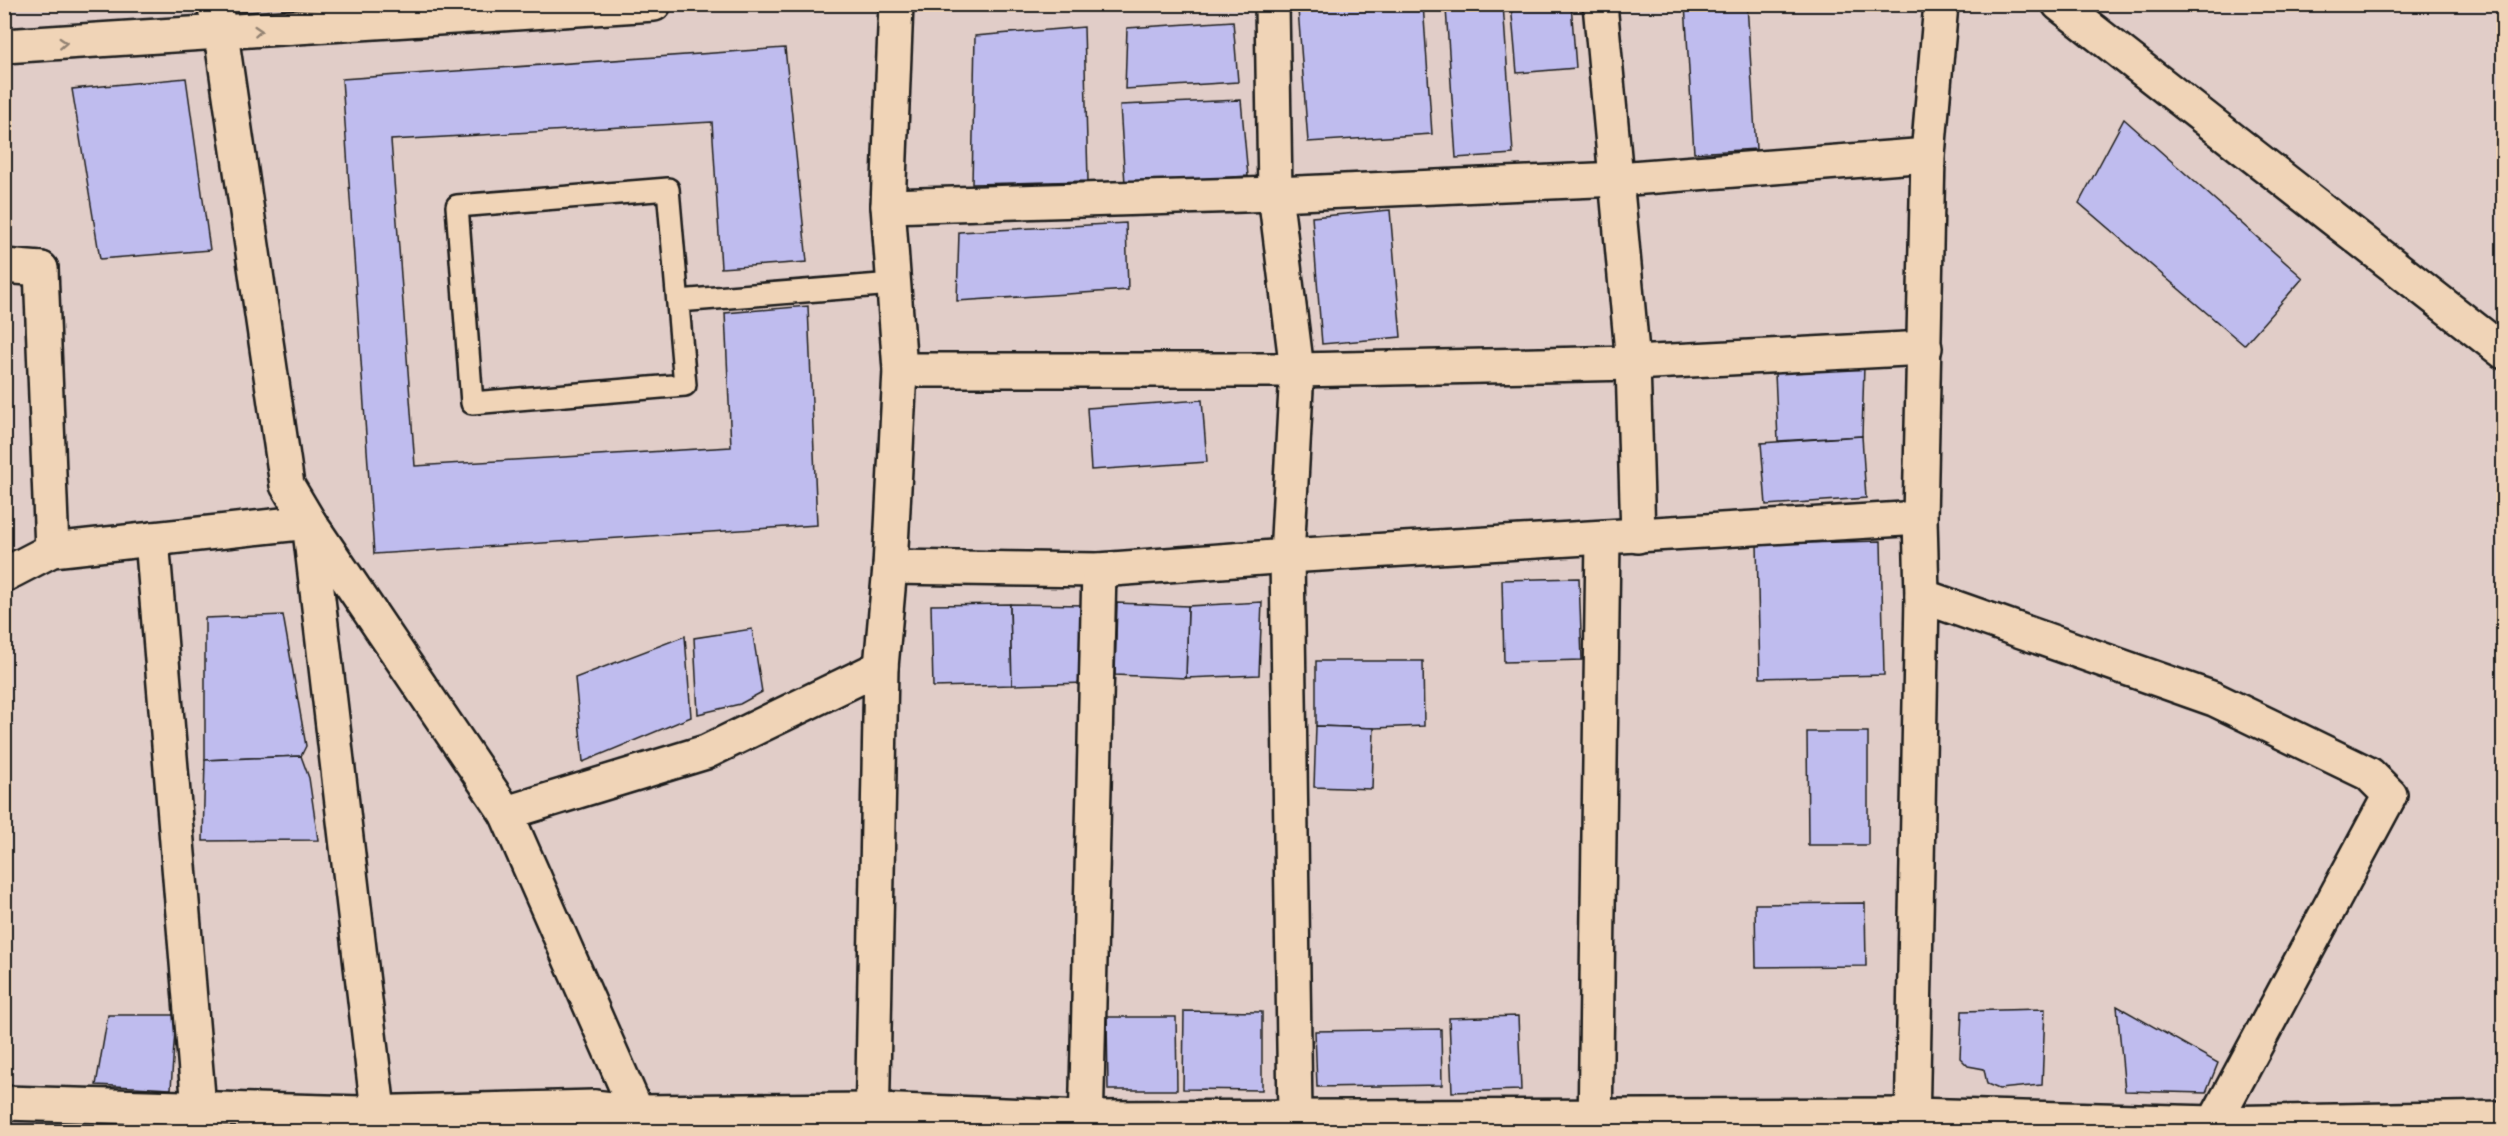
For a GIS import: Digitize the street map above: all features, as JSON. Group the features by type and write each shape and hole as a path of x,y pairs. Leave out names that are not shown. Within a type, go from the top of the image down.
{"street":[{"path":"4,46 218,19 654,4"},
{"path":"872,1121 881,667 890,567 900,370 888,206 896,4"},
{"path":"1272,4 1275,194 1297,370 1287,556 1295,1115"},
{"path":"1600,4 1618,179 1633,363 1638,536"},
{"path":"1912,1123 1922,596 1920,518 1928,155 1941,4"},
{"path":"2059,4 2504,352"},
{"path":"218,19 287,485 309,522 506,813 637,1112"},
{"path":"888,206 1275,194 1618,179 1928,155"},
{"path":"4,266 41,269 52,550"},
{"path":"900,370 1297,370 1633,363 1925,348"},
{"path":"890,567 1099,570 1287,556 1920,518"},
{"path":"4,575 52,550 309,522"},
{"path":"309,522 366,1118"},
{"path":"1595,1123 1603,538"},
{"path":"152,540 197,1120"},
{"path":"1086,1125 1099,570"},
{"path":"1922,596 2214,699 2369,774 2390,795 2216,1129"},
{"path":"506,813 706,752 881,667"},
{"path":"4,1103 197,1120 593,1119 637,1112 872,1121 1086,1125 1295,1115 1595,1123 1912,1123 2216,1129 2504,1118"}],"lane":[{"path":"668,189 678,301 685,385 472,403 457,206 668,189"},
{"path":"678,301 893,284"}],"building":[{"path":"1358,4 1423,4 1432,134 1308,142 1298,9"},
{"path":"1503,4 1513,154 1456,158 1446,8"},
{"path":"1511,4 1571,4 1576,68 1517,73"},
{"path":"1685,4 1747,4 1756,149 1694,153"},
{"path":"1233,21 1238,82 1125,89 1127,28"},
{"path":"1084,27 1088,181 972,184 975,36"},
{"path":"785,48 807,262 721,268 712,122 391,140 415,466 731,447 725,313 808,306 817,525 374,554 342,79"},
{"path":"186,78 210,250 100,259 72,89"},
{"path":"1241,100 1248,176 1125,184 1120,105"},
{"path":"2124,119 2303,278 2244,345 2079,203"},
{"path":"1390,210 1401,337 1322,344 1312,217"},
{"path":"1126,223 1128,290 957,301 959,232"},
{"path":"1864,365 1862,436 1778,441 1775,373"},
{"path":"1202,400 1207,462 1091,470 1087,408"},
{"path":"1862,436 1866,498 1766,505 1761,443"},
{"path":"1881,541 1884,675 1760,678 1757,544"},
{"path":"1579,578 1582,660 1504,662 1502,580"},
{"path":"1262,602 1259,675 1186,678 1188,606"},
{"path":"1117,603 1188,606 1186,678 1115,675"},
{"path":"1010,604 1012,685 933,687 931,605"},
{"path":"1010,604 1088,605 1087,683 1012,685"},
{"path":"283,615 306,746 301,756 205,760 205,618"},
{"path":"752,629 762,692 740,704 698,714 694,638"},
{"path":"685,636 691,717 583,762 575,678"},
{"path":"1316,661 1423,661 1424,726 1374,728 1316,726"},
{"path":"1316,726 1374,728 1372,789 1314,787"},
{"path":"1807,732 1868,732 1868,845 1808,845"},
{"path":"301,756 309,778 318,840 203,841 205,760"},
{"path":"1865,903 1866,966 1756,967 1755,904"},
{"path":"2117,1006 2218,1063 2206,1093 2125,1091"},
{"path":"2045,1009 2042,1085 1999,1089 1987,1084 1984,1069 1968,1066 1960,1058 1962,1011"},
{"path":"1184,1011 1262,1012 1262,1090 1183,1089"},
{"path":"108,1015 176,1015 171,1089 96,1085"},
{"path":"1518,1016 1521,1090 1452,1092 1449,1018"},
{"path":"1107,1017 1176,1017 1177,1090 1108,1090"},
{"path":"1441,1029 1442,1085 1317,1087 1315,1031"}]}
